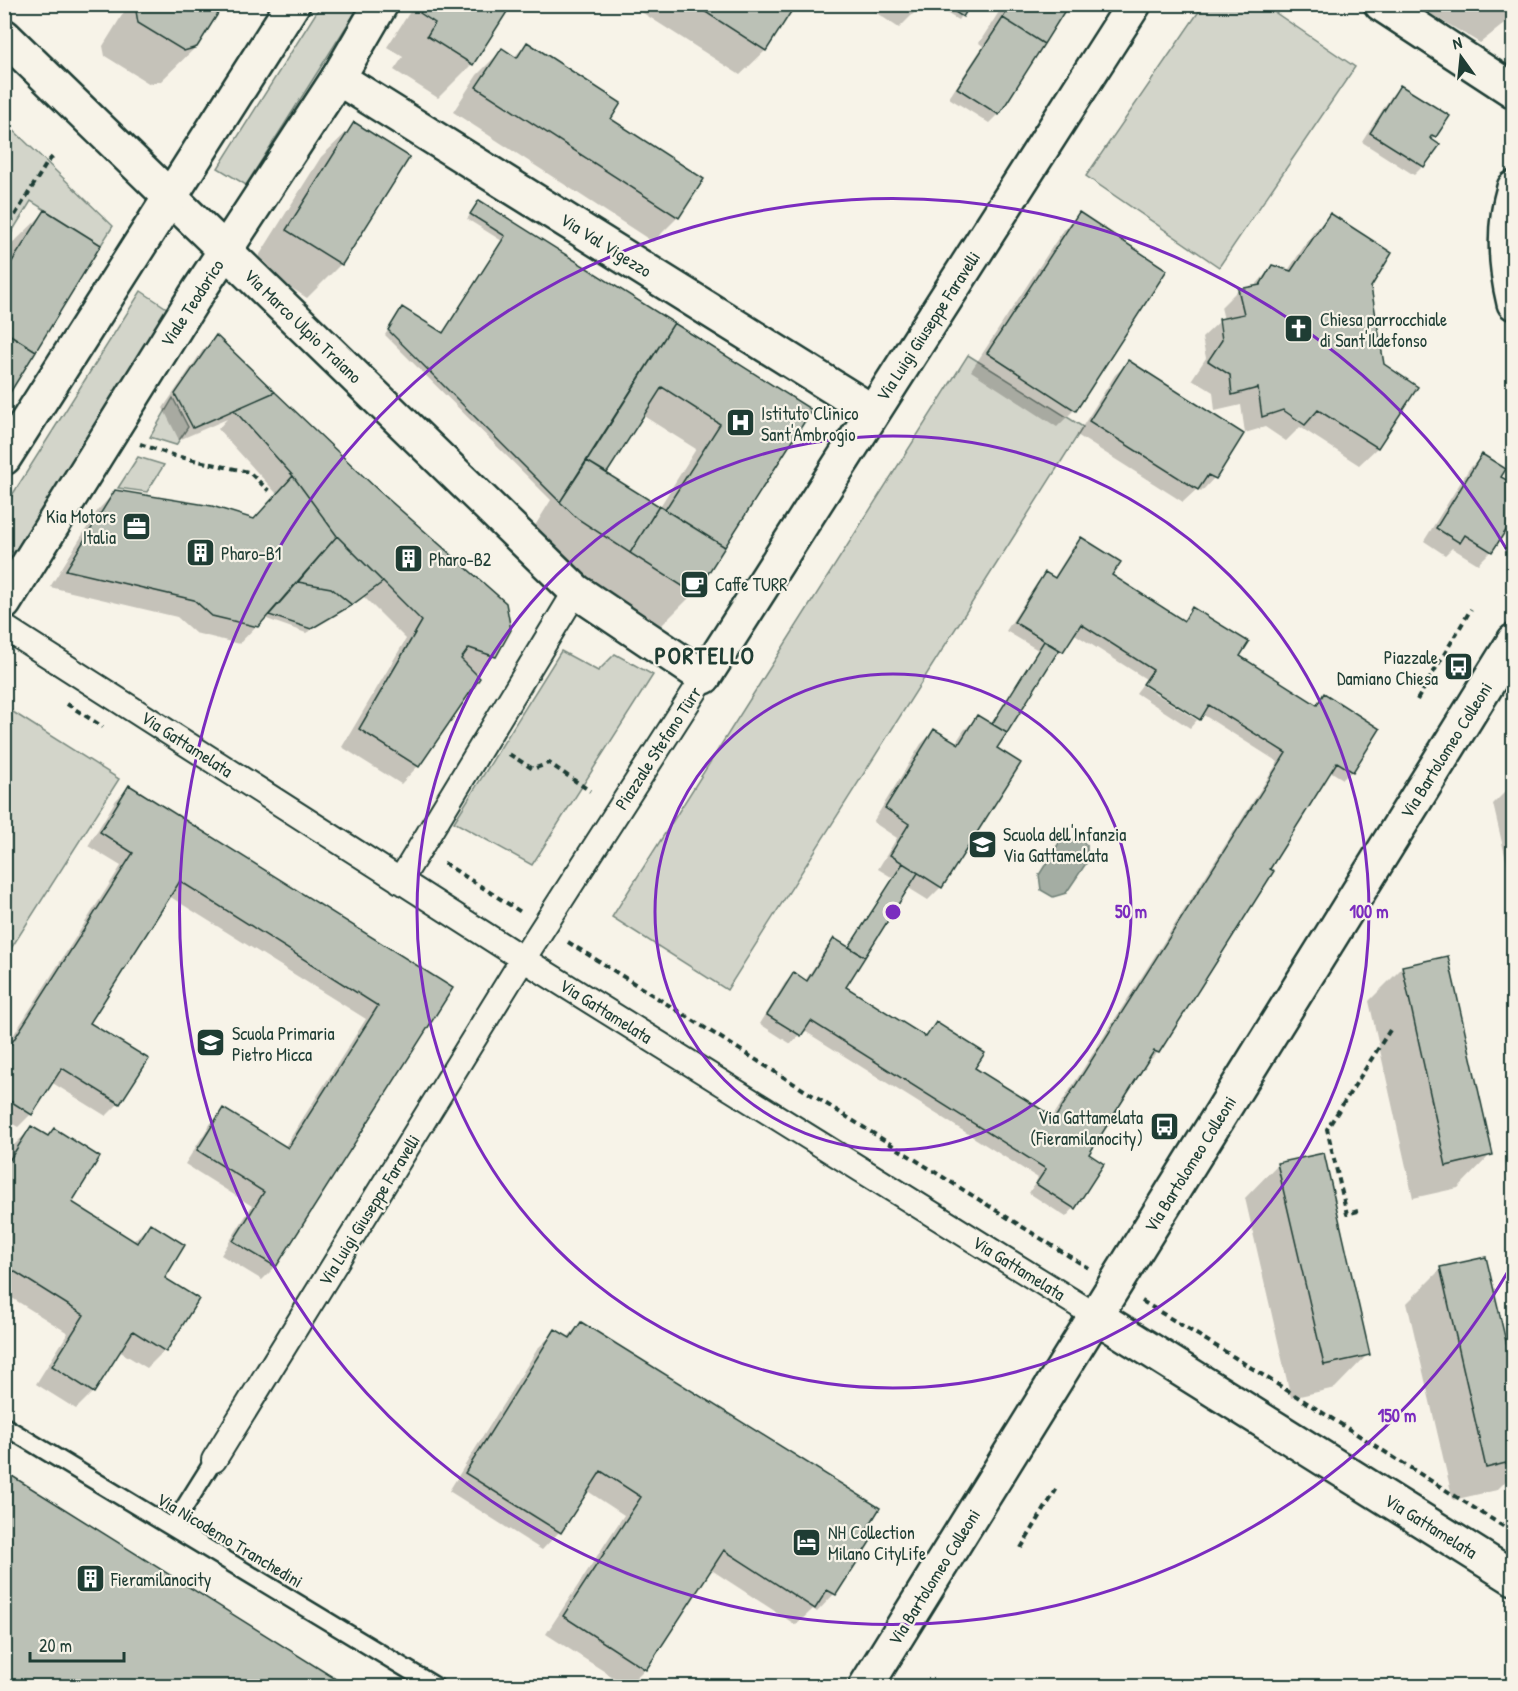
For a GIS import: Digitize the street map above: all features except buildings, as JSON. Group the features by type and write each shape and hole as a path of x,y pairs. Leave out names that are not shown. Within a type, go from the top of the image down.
{"street":[{"path":"4,458 293,4"},
{"name":"Viale Teodorico","path":"4,603 195,298 338,78 381,4"},
{"name":"Via Luigi Giuseppe Faravelli","path":"704,677 1134,4"},
{"path":"1381,4 1514,91"},
{"name":"Via Marco Ulpio Traiano","path":"4,36 576,591"},
{"name":"Via Val Vigezzo","path":"338,78 873,412"},
{"path":"1514,188 1507,225 1507,255 1514,303"},
{"path":"523,959 400,881 576,591"},
{"name":"Piazzale Stefano Türr","path":"523,959 704,677 576,591"},
{"name":"Via Gattamelata","path":"4,627 400,881"},
{"name":"Via Bartolomeo Colleoni","path":"866,1686 1514,641"},
{"name":"Via Luigi Giuseppe Faravelli","path":"214,1460 523,959"},
{"name":"Via Gattamelata","path":"523,959 1514,1578"}],"lane":[{"name":"Via Nicodemo Tranchedini","path":"4,1426 435,1686"},
{"path":"172,1527 214,1460"}],"path":[{"path":"4,232 55,154"},
{"path":"133,442 175,456 249,472 269,491"},
{"path":"1417,700 1471,609"},
{"path":"486,739 533,768 549,763 591,791"},
{"name":"Via Gattamelata","path":"420,848 1514,1533"},
{"path":"1358,1211 1347,1214 1327,1129 1390,1030"},
{"path":"1021,1548 1056,1490"}],"shaded area":[{"path":"1204,4 1264,5 1355,67 1219,267 1086,176"},
{"path":"321,5 360,5 246,185 218,168"},
{"path":"5,122 113,226 101,245 31,201 5,243"},
{"path":"141,291 168,309 14,553 5,547 4,508"},
{"path":"968,355 1083,427 727,990 612,917"},
{"path":"173,398 188,427 176,445 150,437"},
{"path":"138,457 164,465 147,492 118,488"},
{"path":"561,651 598,671 615,654 653,675 532,865 454,822"},
{"path":"5,707 119,779 5,958"},
{"path":"1078,838 1087,845 1087,862 1066,893 1053,897 1041,890 1039,875 1059,843"}],"place":[{"name":"Chiesa parrocchiale di Sant'Ildefonso","path":"1299,329"},
{"name":"Istituto Clinico Sant'Ambrogio","path":"740,423"},
{"name":"Kia Motors Italia","path":"137,526"},
{"name":"Pharo-B1","path":"200,553"},
{"name":"Pharo-B2","path":"408,559"},
{"name":"Caffe TURR","path":"694,584"},
{"name":"Piazzale Damiano Chiesa","path":"1459,667"},
{"name":"Scuola dell'Infanzia Via Gattamelata","path":"982,844"},
{"name":"Scuola Primaria Pietro Micca","path":"211,1043"},
{"name":"Via Gattamelata (Fieramilanocity)","path":"1164,1127"},
{"name":"NH Collection Milano CityLife","path":"807,1542"},
{"name":"Fieramilanocity","path":"90,1579"}],"district":[{"name":"PORTELLO","path":"705,655"}]}
